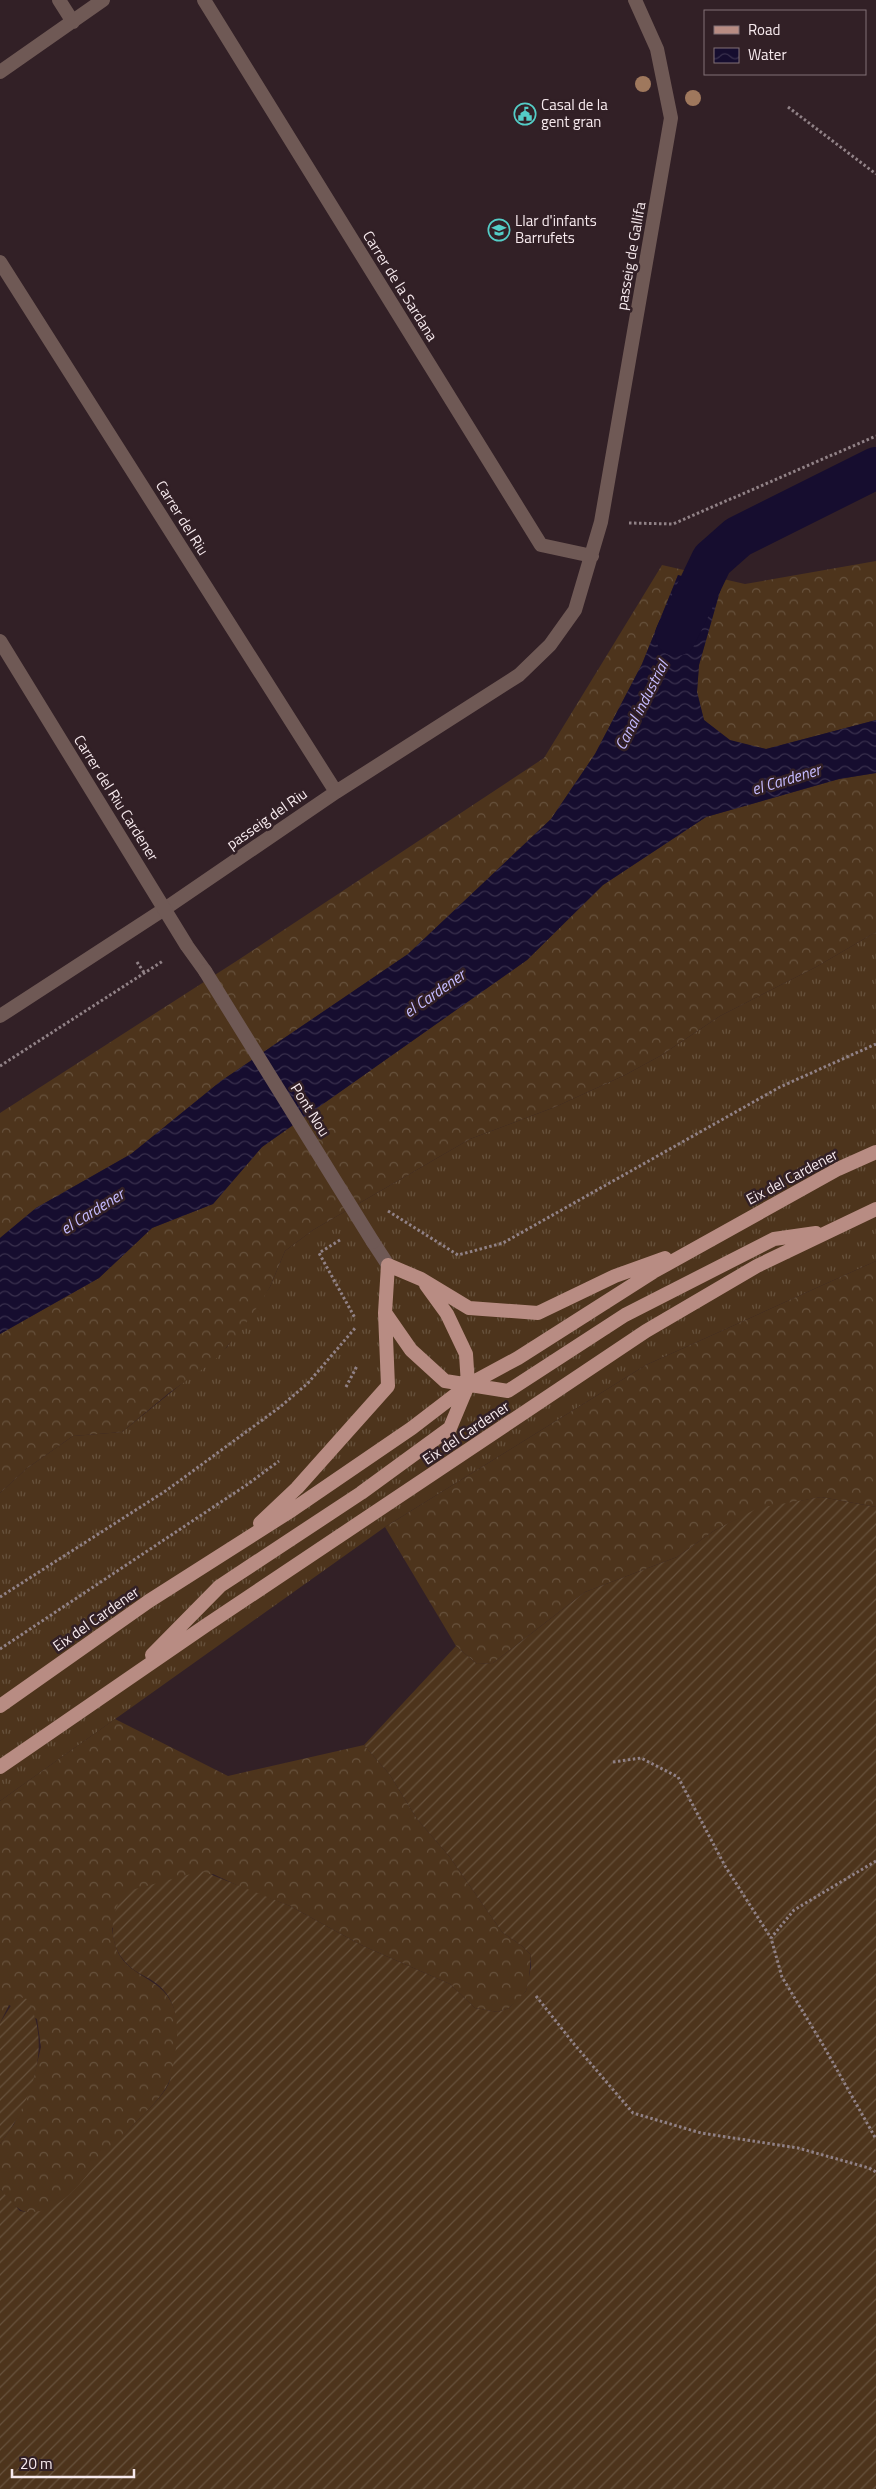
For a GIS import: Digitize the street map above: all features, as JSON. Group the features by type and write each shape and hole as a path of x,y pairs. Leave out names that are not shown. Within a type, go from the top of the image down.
{"main road":[{"name":"Eix del Cardener","path":"0,1706 149,1602 412,1428 468,1385 518,1358 653,1272 698,1246 838,1169 876,1152"},
{"name":"Eix del Cardener","path":"0,1767 129,1678 646,1331 757,1266 876,1209"},
{"name":"Eix del Cardener","path":"385,1313 411,1350 445,1381 508,1391 625,1315 774,1239 831,1230"},
{"name":"Eix del Cardener","path":"238,1544 297,1488 388,1386 385,1313 388,1265 421,1279 469,1308 538,1314 615,1276 698,1246"},
{"name":"Eix del Cardener","path":"129,1678 220,1586 361,1493 450,1428 468,1385 466,1354 447,1314 421,1279"}],"street":[{"path":"59,0 73,22"},
{"path":"0,72 103,0"},
{"name":"Carrer de la Sardana","path":"204,0 541,545 592,556"},
{"name":"passeig de Gallifa","path":"592,556 601,522 671,118 656,48 635,0"},
{"name":"Carrer del Riu","path":"0,262 336,792"},
{"name":"passeig del Riu","path":"0,1016 166,908 336,792 519,675 550,646 575,610 592,556"},
{"name":"Carrer del Riu Cardener","path":"0,641 166,908 187,946 205,971"},
{"name":"Pont Nou","path":"205,971 388,1265"}],"path":[{"path":"788,107 876,174"},
{"path":"601,522 673,524 876,436"},
{"path":"0,1066 164,960"},
{"path":"381,1215 389,1210 458,1255 503,1242 780,1087 876,1044"},
{"path":"342,1239 319,1253 359,1323 358,1332"},
{"path":"0,1597 167,1490 280,1407 308,1383 359,1323"},
{"path":"343,1394 357,1366 357,1358"},
{"path":"0,1649 248,1484 284,1457"},
{"path":"613,1762 641,1758 678,1778 724,1866 771,1938 782,1977 824,2045 876,2138"},
{"path":"771,1938 794,1910 876,1861"},
{"path":"536,1996 633,2113 701,2133 798,2148 869,2168 876,2172"}],"green space":[{"path":"876,561 876,720 766,749 730,741 704,720 697,692 699,665 720,589 678,575 642,664 595,754 551,819 408,954 221,1081 131,1154 36,1208 0,1238 0,1113 235,962 544,758 662,565 745,584"},
{"path":"876,773 876,932 816,967 720,1016 660,1056 625,1075 555,1107 470,1139 313,1230 285,1251 270,1287 260,1303 239,1333 214,1361 169,1393 122,1432 73,1436 26,1469 0,1493 0,1334 99,1278 152,1228 213,1204 262,1147 527,960 603,885 706,817 839,779"},
{"path":"876,932 876,1261 646,1365 385,1527 0,1801 0,1493 26,1469 73,1436 122,1432 227,1347 270,1287 285,1251 313,1230 470,1139 555,1107 625,1075 660,1056 720,1016 816,967"},
{"path":"876,1261 876,1507 821,1497 758,1509 715,1530 677,1557 585,1592 493,1663 477,1664 456,1646 385,1527 646,1365"},
{"path":"821,1497 876,1507 876,2489 0,2489 0,2189 20,2211 32,2212 43,2210 62,2201 159,2098 169,2083 176,2051 176,2020 170,2000 157,1984 125,1962 115,1944 113,1923 124,1892 202,1871 290,1906 361,1945 450,1984 475,2008 498,2012 509,2008 526,1991 531,1967 531,1955 502,1932 449,1856 417,1819 390,1775 364,1745 456,1646 477,1664 493,1663 585,1592 677,1557 715,1530 758,1508"},
{"path":"115,1719 228,1776 364,1745 390,1775 417,1819 449,1856 502,1932 531,1955 529,1979 526,1991 509,2008 498,2012 475,2008 450,1984 361,1945 290,1906 245,1889 213,1874 112,1928 117,1950 123,1961 161,1988 175,2010 178,2034 174,2069 169,2082 159,2098 79,2186 57,2205 45,2211 32,2213 14,2205 0,2189 0,2144 14,2124 34,2076 41,2047 37,2019 9,2005 0,2023 0,1801"},
{"path":"17,1996 27,1999 35,2017 38,2055 29,2093 21,2111 0,2144 0,2023"}],"water":[{"name":"el Cardener","path":"678,575 721,588 699,665 697,692 704,720 730,740 766,749 876,720 876,773 839,779 706,817 603,885 527,960 262,1147 213,1204 152,1228 99,1278 0,1334 0,1238 36,1208 131,1154 221,1081 408,954 551,819 595,754 642,664"}],"waterway":[{"name":"Canal industrial","path":"676,635 712,560 738,537 876,468"}],"place":[{"name":"Casal de la gent gran","path":"525,114"},
{"name":"Llar d'infants Barrufets","path":"499,230"}]}
